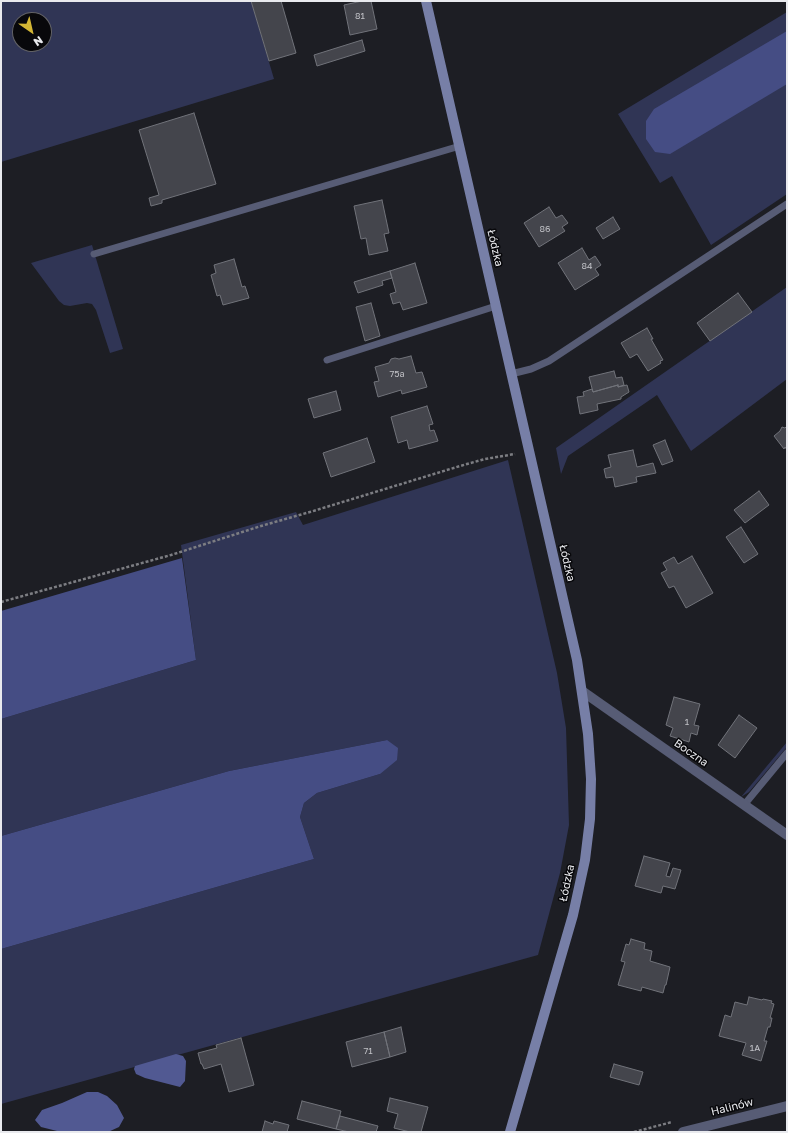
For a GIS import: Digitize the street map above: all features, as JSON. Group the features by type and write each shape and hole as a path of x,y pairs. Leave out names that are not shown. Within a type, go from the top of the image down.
{"main road":[{"name":"Łódzka","path":"426,1 577,660 588,734 591,779 590,819 585,860 573,915 510,1132"}],"street":[{"name":"Boczna","path":"582,691 787,835"},
{"name":"Halinów","path":"683,1132 787,1106"}],"lane":[{"path":"94,254 460,146"},
{"path":"511,374 531,369 549,361 787,204"},
{"path":"327,360 496,306"},
{"path":"744,805 787,753"}],"path":[{"path":"1,602 171,554 460,466 485,459 529,452"}],"shaded area":[{"path":"1,1 251,1 274,79 1,162"},
{"path":"787,12 787,194 711,245 672,176 660,183 618,114"},
{"path":"787,31 787,84 670,154 655,152 646,139 646,121 654,109"},
{"path":"92,245 123,349 110,353 96,310 92,304 87,303 70,306 64,305 59,301 31,263"},
{"path":"787,287 787,379 691,451 657,395 568,456 561,474 556,448"},
{"path":"508,460 557,673 566,728 569,825 560,873 538,955 1,1104 1,949 314,859 300,817 304,803 317,793 380,774 387,740 229,771 1,836 1,719 196,660 181,545 296,512 303,525"},
{"path":"182,558 196,660 1,719 1,611"},
{"path":"387,740 398,748 397,760 380,774 317,793 304,803 300,817 314,859 1,949 1,836 229,771"},
{"path":"787,742 787,747 749,792 741,797"},
{"path":"176,1054 183,1056 186,1061 185,1081 180,1087 145,1078 136,1074 134,1069 135,1066"},
{"path":"87,1092 98,1092 107,1096 117,1105 124,1118 119,1127 108,1132 61,1132 41,1127 35,1120 42,1110"}],"building":[{"path":"251,1 281,1 296,53 269,61"},
{"path":"362,1 371,1 377,29 350,35 344,5"},
{"path":"362,40 365,51 317,66 314,55"},
{"path":"194,113 216,184 162,200 162,203 151,206 149,198 159,195 139,130"},
{"path":"382,200 389,233 384,234 388,251 369,255 366,238 361,239 354,206"},
{"path":"549,207 556,218 562,215 568,223 562,227 565,231 539,247 524,223"},
{"path":"613,217 620,229 603,239 596,228"},
{"path":"582,248 589,260 595,256 601,265 595,269 599,275 575,290 558,263"},
{"path":"234,259 242,287 245,286 249,298 223,305 220,295 217,296 211,275 216,273 214,265"},
{"path":"415,263 427,303 403,310 400,302 393,304 390,294 396,292 390,271"},
{"path":"390,271 392,278 382,281 383,285 358,293 354,282"},
{"path":"738,293 752,312 710,341 697,323"},
{"path":"371,303 380,336 365,341 356,307"},
{"path":"647,328 653,339 651,339 663,360 660,361 661,363 648,371 637,354 630,358 621,343"},
{"path":"411,356 416,373 422,372 427,387 402,394 401,390 378,397 374,382 379,381 375,367 389,363 391,359"},
{"path":"614,371 616,378 622,377 624,385 618,387 618,385 593,392 589,377"},
{"path":"618,385 618,387 627,385 629,392 621,397 621,399 597,404 598,410 580,414 577,397 584,396 583,392 592,389 593,392"},
{"path":"336,391 341,410 314,418 308,399"},
{"path":"427,406 433,424 429,425 430,431 434,430 438,441 409,449 407,440 398,443 391,417"},
{"path":"787,426 787,450 785,447 784,449 774,436 782,427 785,428"},
{"path":"367,438 375,462 331,477 323,453"},
{"path":"665,440 673,461 662,465 653,445"},
{"path":"633,450 637,467 653,463 656,473 636,477 637,482 615,487 613,477 606,478 604,469 611,467 608,455"},
{"path":"759,491 769,505 745,523 734,510"},
{"path":"741,527 758,554 744,563 726,537"},
{"path":"692,556 713,593 686,608 674,586 669,588 661,573 667,570 663,563 674,557 678,564"},
{"path":"674,697 700,704 694,725 699,726 697,735 691,733 689,742 670,736 673,728 666,725"},
{"path":"739,715 757,728 735,758 718,745"},
{"path":"644,856 670,863 666,876 670,877 673,868 681,870 675,889 663,886 661,893 635,886"},
{"path":"631,939 645,943 644,949 652,951 650,961 670,967 663,993 642,987 641,991 618,985 625,962 621,961 626,944 629,945"},
{"path":"749,997 772,1001 771,1003 774,1004 770,1018 772,1018 770,1027 768,1027 764,1041 767,1041 761,1061 742,1055 746,1043 719,1036 725,1015 731,1017 735,1002 747,1005"},
{"path":"401,1027 406,1052 390,1057 384,1032"},
{"path":"384,1032 390,1057 352,1067 346,1042"},
{"path":"241,1038 254,1085 229,1092 221,1064 204,1069 198,1053 217,1048 216,1045"},
{"path":"614,1064 643,1072 639,1085 610,1077"},
{"path":"390,1098 428,1107 421,1132 410,1132 394,1128 398,1114 387,1111"},
{"path":"302,1101 341,1111 336,1129 297,1119"},
{"path":"340,1116 378,1126 376,1132 349,1132 336,1129"},
{"path":"265,1121 273,1124 274,1121 289,1125 287,1132 262,1132"}]}
